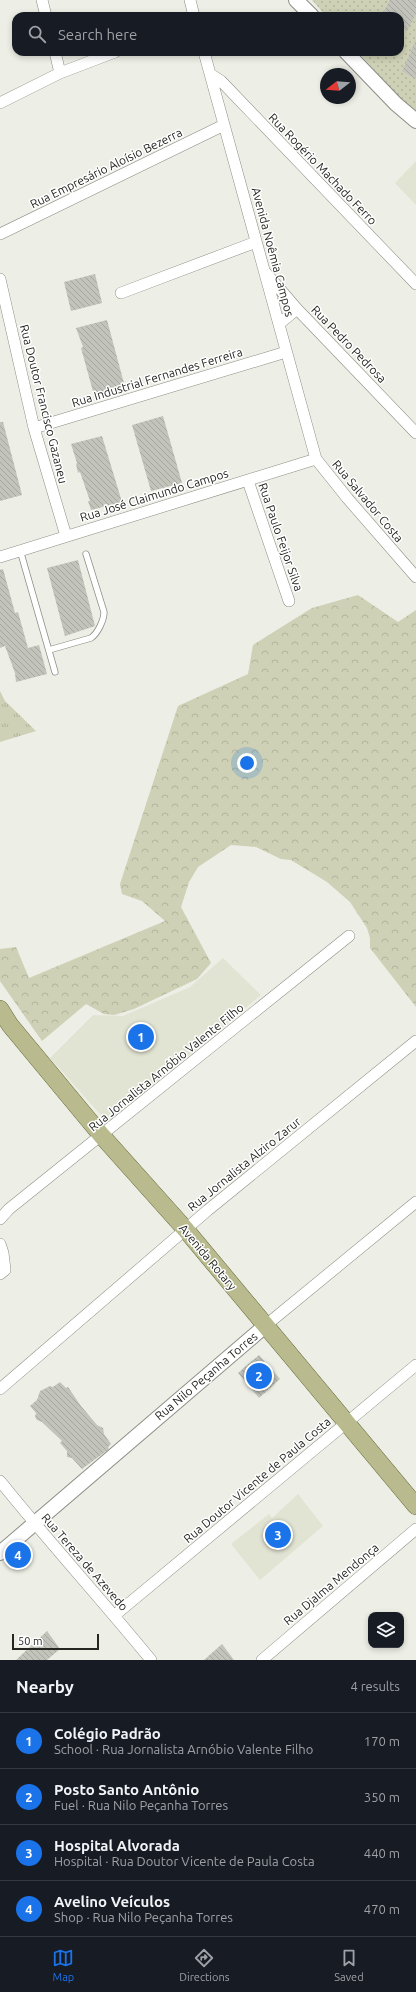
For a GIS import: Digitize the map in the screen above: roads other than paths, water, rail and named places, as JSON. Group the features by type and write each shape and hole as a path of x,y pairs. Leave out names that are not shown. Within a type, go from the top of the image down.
{"main road":[{"name":"Avenida Rotary","path":"0,1009 10,1025 102,1136 186,1230 416,1506"}],"street":[{"path":"42,0 45,12"},
{"path":"190,0 193,12"},
{"path":"296,0 308,12"},
{"path":"56,56 60,73"},
{"path":"0,103 60,73 105,56"},
{"name":"Avenida Noêmia Campos","path":"205,56 316,459"},
{"path":"350,56 396,104 416,121"},
{"name":"Rua Rogério Machado Ferro","path":"210,74 221,81 416,284"},
{"name":"Rua Empresário Aloísio Bezerra","path":"0,234 224,125"},
{"path":"121,293 256,242"},
{"name":"Rua Pedro Pedrosa","path":"264,271 297,309 416,433"},
{"name":"Rua Doutor Francisco Gazaneu","path":"0,279 34,428 66,536"},
{"path":"279,324 297,309"},
{"name":"Rua Industrial Fernandes Ferreira","path":"34,428 286,352"},
{"name":"Rua José Claimundo Campos","path":"0,557 316,459"},
{"name":"Rua Salvador Costa","path":"316,459 348,499 416,577"},
{"name":"Rua Paulo Feijor Silva","path":"248,481 289,601"},
{"name":"Rua Jornalista Arnóbio Valente Filho","path":"0,1219 9,1209 102,1136 349,936"},
{"name":"Rua Jornalista Alziro Zarur","path":"0,1389 186,1230 416,1041"},
{"name":"Rua Nilo Peçanha Torres","path":"0,1553 33,1523 265,1326 416,1202"},
{"path":"0,1244 5,1270 0,1274"},
{"name":"Rua Doutor Vicente de Paula Costa","path":"114,1615 416,1365"},
{"name":"Rua Tereza de Azevedo","path":"0,1481 33,1523 114,1615 151,1660"},
{"name":"Rua Djalma Mendonça","path":"262,1660 416,1529"}],"lane":[{"path":"20,550 55,672"},
{"path":"49,650 95,636 104,617 104,612 86,554"}],"place":[{"name":"Colégio Padrão","path":"141,1037"},
{"name":"Posto Santo Antônio","path":"259,1376"},
{"name":"Hospital Alvorada","path":"278,1535"},
{"name":"Avelino Veículos","path":"18,1555"}]}
